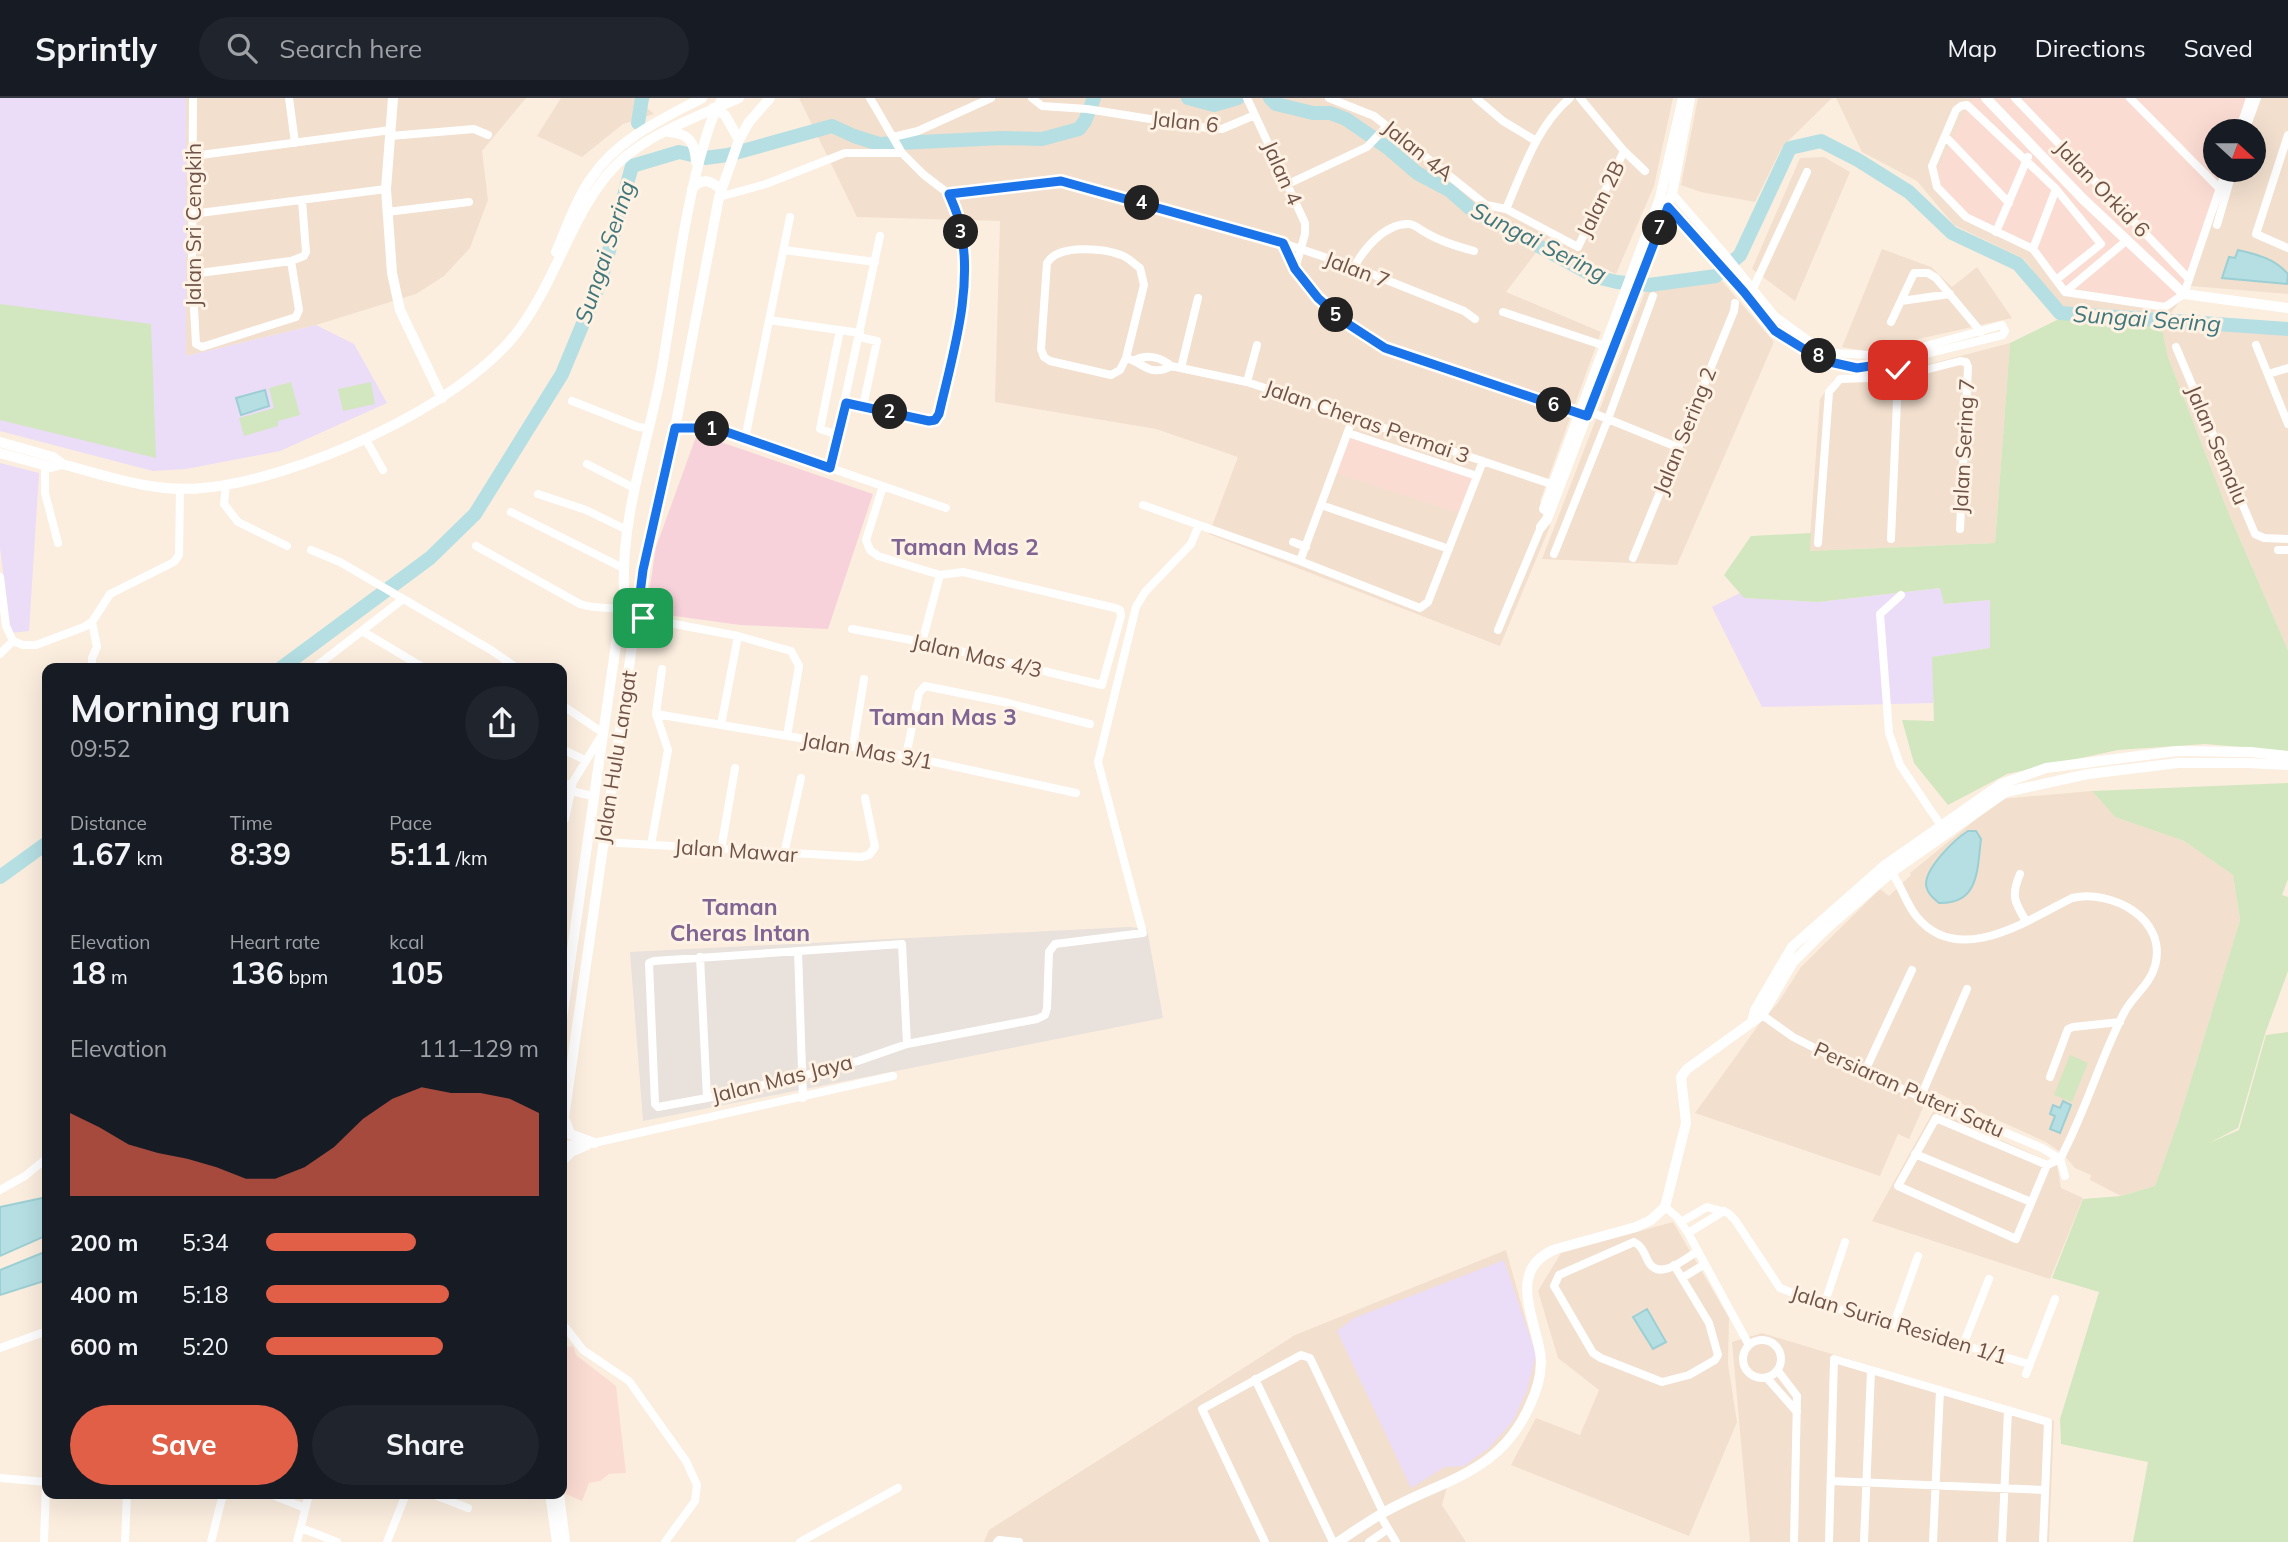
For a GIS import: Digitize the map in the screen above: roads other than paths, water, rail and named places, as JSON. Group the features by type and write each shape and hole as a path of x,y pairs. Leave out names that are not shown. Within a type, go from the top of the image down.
{"main road":[{"path":"697,164 715,109 723,98"},
{"path":"0,442 53,457 62,464 126,482 202,489 304,464 365,438 442,398 506,345 536,303 593,194 609,173 644,143 739,98"},
{"name":"Jalan Hulu Langat","path":"567,1093 643,570 675,428 720,194 739,140 749,122 770,98"},
{"path":"536,303 584,190 615,149 700,99 725,115 739,140"},
{"path":"666,132 683,134 691,139 697,164"},
{"name":"Jalan Hulu Langat","path":"567,983 624,589 627,530 634,488 662,372 697,164"},
{"path":"693,184 705,180 715,184 720,194"},
{"path":"0,453 51,467 62,464"},
{"path":"567,1130 570,1134 591,1144"},
{"path":"567,1156 591,1144"},
{"path":"549,1499 556,1542"},
{"path":"560,1499 565,1542"}],"street":[{"name":"Jalan Sri Cengkih","path":"193,98 192,274 195,344 202,347 296,317 299,310 291,261"},
{"path":"289,98 295,143"},
{"path":"393,98 386,189 392,273 400,310 442,398"},
{"path":"846,403 929,421 935,420 939,414 960,324 965,267 960,222 949,194 924,175 902,153 870,98"},
{"path":"894,138 918,131 991,98"},
{"name":"Jalan 6","path":"1032,98 1042,106 1087,109 1222,129 1255,115"},
{"name":"Jalan 4A","path":"1329,98 1374,116 1486,205 1506,209 1578,247"},
{"path":"1476,98 1503,121 1536,141"},
{"path":"1506,209 1536,141 1555,111 1570,98"},
{"path":"1580,98 1645,172"},
{"path":"1498,630 1541,527 1547,519 1556,486 1627,302 1664,185 1683,98"},
{"path":"1636,276 1672,194 1690,98"},
{"path":"1986,98 2083,199 2184,295 2288,308"},
{"name":"Jalan Orkid 6","path":"2015,98 2189,279"},
{"path":"2130,98 2219,188"},
{"path":"2243,119 2250,98"},
{"path":"2249,119 2256,98"},
{"name":"Jalan 4","path":"1249,100 1305,223 1305,234 1295,269"},
{"path":"2056,280 2101,244 2056,189 2027,160 1967,105 1961,106 1956,110 1932,166 1937,187 1966,217 2033,248 2056,280 2065,292 2165,307 2184,295 2221,182"},
{"path":"1288,184 1372,143 1387,127"},
{"path":"193,156 390,133 474,129 488,135"},
{"path":"2288,135 2256,234 2288,248"},
{"path":"1945,136 2009,203"},
{"path":"1996,232 2033,148"},
{"name":"Jalan 2B","path":"1578,247 1624,151"},
{"path":"720,194 766,184 845,153 902,153"},
{"path":"1745,294 1753,288 1807,172"},
{"name":"Jalan 7","path":"949,194 1061,181 1283,243 1354,267 1464,311 1475,319"},
{"path":"2217,225 2230,182"},
{"path":"1664,185 1775,316 1812,343 1834,353 1896,359"},
{"path":"192,214 386,189"},
{"path":"2033,248 2056,189"},
{"path":"1660,198 1775,331 1830,362 1857,368 1981,334 1936,278 1928,273 1914,274 1891,322"},
{"path":"2071,208 2083,199"},
{"path":"192,274 291,261 303,256 306,252 302,200"},
{"path":"387,212 469,202"},
{"path":"745,439 790,218"},
{"path":"1354,267 1363,250 1373,240 1407,224 1438,240 1474,251"},
{"path":"830,468 880,236"},
{"path":"2065,292 2126,241"},
{"path":"1283,243 1295,269 1318,298 1333,313 1385,348 1608,419 1677,447"},
{"path":"1082,249 1122,255 1140,268 1144,285 1130,359 1111,375 1050,361 1044,357 1041,349 1048,263 1051,256 1082,249"},
{"path":"783,250 875,262"},
{"path":"1900,301 1950,295"},
{"path":"1554,554 1653,296"},
{"path":"1181,368 1198,298"},
{"path":"1584,413 1605,346 1627,302"},
{"name":"Jalan Sering 2","path":"1633,558 1735,303"},
{"path":"1503,312 1605,346"},
{"path":"769,320 840,330 877,341 863,407"},
{"path":"838,435 820,429 840,330"},
{"path":"1247,382 1257,345"},
{"path":"2256,345 2288,424"},
{"name":"Jalan Semalu","path":"2176,346 2255,534 2264,538 2288,539"},
{"name":"Jalan Cheras Permai 3","path":"1130,359 1147,369 1158,370 1171,366 1247,382 1556,486"},
{"path":"1891,539 1898,377 1896,359"},
{"name":"Jalan Sering 7","path":"1898,377 1960,361 1966,362 1968,367 1960,529"},
{"path":"2268,374 2288,368"},
{"path":"1818,543 1829,392 1840,379 1898,377"},
{"path":"572,401 638,427 648,428"},
{"path":"1300,561 1353,418"},
{"path":"675,428 715,428 946,508"},
{"path":"1348,433 1477,476"},
{"path":"365,438 383,470"},
{"path":"1143,505 1300,561 1420,608 1428,602 1483,461"},
{"path":"587,464 634,488"},
{"path":"45,465 45,493 58,543"},
{"path":"226,484 224,504 238,522 287,546"},
{"path":"883,486 866,540 870,550 878,556 940,575 922,642"},
{"path":"0,576 6,626 13,641 23,645 36,645 92,622 110,594 174,562 179,555 180,489"},
{"path":"538,494 586,510 627,530"},
{"path":"1321,505 1449,549"},
{"path":"512,512 623,568"},
{"name":"Jalan Mas Jaya","path":"700,957 649,963 655,1104 658,1107 802,1076 907,1044 1037,1019 1045,1015 1048,1009 1049,952 1055,944 1143,933 1098,762 1136,607 1145,592 1191,544 1199,524"},
{"path":"1293,542 1306,547"},
{"path":"476,546 580,604 590,608 605,606 621,609"},
{"path":"310,550 340,562 509,663"},
{"name":"Jalan Mas 4/3","path":"852,629 922,642 1102,685 1121,615 1120,610 963,572 940,575"},
{"path":"1900,595 1880,614 1889,733 1900,765 1943,829"},
{"path":"323,663 401,598"},
{"path":"637,617 738,636 791,651 799,666 787,736"},
{"path":"92,622 97,647 92,663"},
{"path":"362,631 416,663"},
{"path":"721,725 738,636"},
{"path":"0,654 13,641"},
{"path":"651,845 668,751 656,714 662,669"},
{"path":"853,747 864,679"},
{"path":"906,756 919,693 925,686 1004,702 1090,724"},
{"path":"567,708 603,733 585,760 571,789 567,809"},
{"name":"Jalan Mas 3/1","path":"656,714 906,756 988,776 1076,793"},
{"path":"567,751 585,760"},
{"path":"1255,1379 1335,1542 1382,1514 1478,1468 1506,1443 1524,1418 1534,1396 1541,1370 1540,1352 1527,1298 1529,1276 1535,1262 1556,1249 1636,1227 1651,1220 1665,1207 1686,1123 1681,1077 1687,1069 1752,1022 1793,962 1888,869 2001,784 2046,768 2177,751 2251,752 2288,756"},
{"path":"1943,829 2006,792 2088,774 2178,763 2288,765"},
{"path":"721,850 735,768"},
{"path":"784,854 802,778"},
{"path":"567,786 593,796"},
{"name":"Jalan Mawar","path":"603,842 861,857 869,855 875,847 865,798"},
{"path":"1888,869 1917,917 1933,930 1949,937 1967,940 1994,936 2071,898 2085,895 2101,896 2120,903 2147,922 2153,932 2157,949 2155,966 2147,982 2126,1009 2060,1159 2065,1176"},
{"path":"2020,874 2014,898 2026,921"},
{"path":"707,1098 700,957 902,944 907,1044"},
{"path":"798,951 803,1098"},
{"path":"1864,1073 1912,970"},
{"path":"1921,1096 1967,989"},
{"name":"Persiaran Puteri Satu","path":"1758,1012 1793,1037 1864,1073 2042,1148 2060,1159"},
{"path":"2050,1077 2068,1029 2120,1022"},
{"path":"567,1145 591,1144 893,1076"},
{"path":"2047,1165 1938,1118 1933,1120 1898,1186 2016,1239 2047,1165 2060,1159"},
{"path":"1914,1154 2031,1202"},
{"path":"0,1189 25,1176 42,1162"},
{"path":"1665,1207 1688,1233 1749,1345"},
{"path":"1681,1222 1707,1207 1724,1211"},
{"path":"1688,1233 1724,1211"},
{"name":"Jalan Suria Residen 1/1","path":"1724,1211 1735,1220 1780,1288 1824,1305 2029,1364"},
{"path":"1674,1265 1709,1323 1718,1355 1715,1360 1689,1375 1662,1382 1593,1353 1554,1286 1559,1275 1634,1242 1640,1245 1651,1266 1659,1271 1698,1251"},
{"path":"1824,1305 1845,1242"},
{"path":"1894,1324 1918,1255"},
{"path":"1682,1278 1705,1264"},
{"path":"1963,1345 1989,1279"},
{"path":"2026,1374 2055,1299"},
{"path":"567,1329 583,1350 629,1381 686,1461 697,1485 695,1501 665,1542"},
{"path":"0,1348 42,1333"},
{"path":"1760,1340 1772,1343 1777,1347 1781,1359 1778,1371 1767,1378 1754,1378 1745,1369 1742,1356 1749,1345 1760,1340"},
{"path":"1265,1542 1202,1409 1301,1355 1310,1357 1388,1530 1396,1542"},
{"path":"1829,1542 1834,1359 2048,1422 2043,1542"},
{"path":"1864,1542 1871,1370"},
{"path":"1778,1371 1797,1396 1794,1542"},
{"path":"1767,1378 1797,1412"},
{"path":"1933,1542 1940,1390"},
{"path":"2002,1542 2008,1410"},
{"path":"0,1478 42,1482"},
{"path":"1830,1481 2045,1489"},
{"path":"800,1542 898,1488"},
{"path":"44,1542 45,1499"},
{"path":"125,1542 127,1499"},
{"path":"211,1542 222,1499"},
{"path":"282,1499 305,1508"},
{"path":"297,1542 308,1499"},
{"path":"387,1542 404,1499"},
{"path":"445,1499 468,1508"},
{"path":"301,1528 337,1542"},
{"path":"1369,1542 1388,1530"},
{"path":"998,1541 1019,1542"}],"water":[{"path":"2238,250 2277,264 2288,274 2287,284 2222,278 2229,257 2235,258"},
{"path":"265,390 269,406 241,415 236,398"},
{"path":"1968,831 1976,831 1981,839 1974,883 1962,898 1939,903 1928,890 1927,878 1942,855"},
{"path":"2063,1101 2071,1105 2060,1133 2050,1129 2055,1116 2050,1114 2053,1105 2060,1108"},
{"path":"42,1198 42,1237 0,1256 0,1207"},
{"path":"42,1253 42,1282 0,1295 0,1270"},
{"path":"1647,1309 1666,1342 1653,1349 1633,1317"}],"waterway":[{"path":"638,123 642,98"},
{"name":"Sungai Sering","path":"288,663 430,558 475,514 562,374 601,280 632,166 679,152 705,158 728,155 832,126 879,144 1002,138 1042,139 1079,129 1094,98"},
{"name":"Sungai Sering","path":"1188,98 1214,105 1238,98"},
{"name":"Sungai Sering","path":"1270,98 1276,104 1313,113 1330,113 1346,119 1388,148 1417,173 1449,190 1472,210 1596,277 1617,282 1649,285 1716,276 1740,255 1790,148 1821,141 1858,160 1909,192 1952,233 2018,264 2060,313 2288,329"},
{"name":"Sungai Sering","path":"0,877 42,847"}],"district":[{"name":"Taman Mas 2","path":"965,547"},
{"name":"Taman Mas 3","path":"943,717"},
{"name":"Taman Cheras Intan","path":"740,920"}]}
